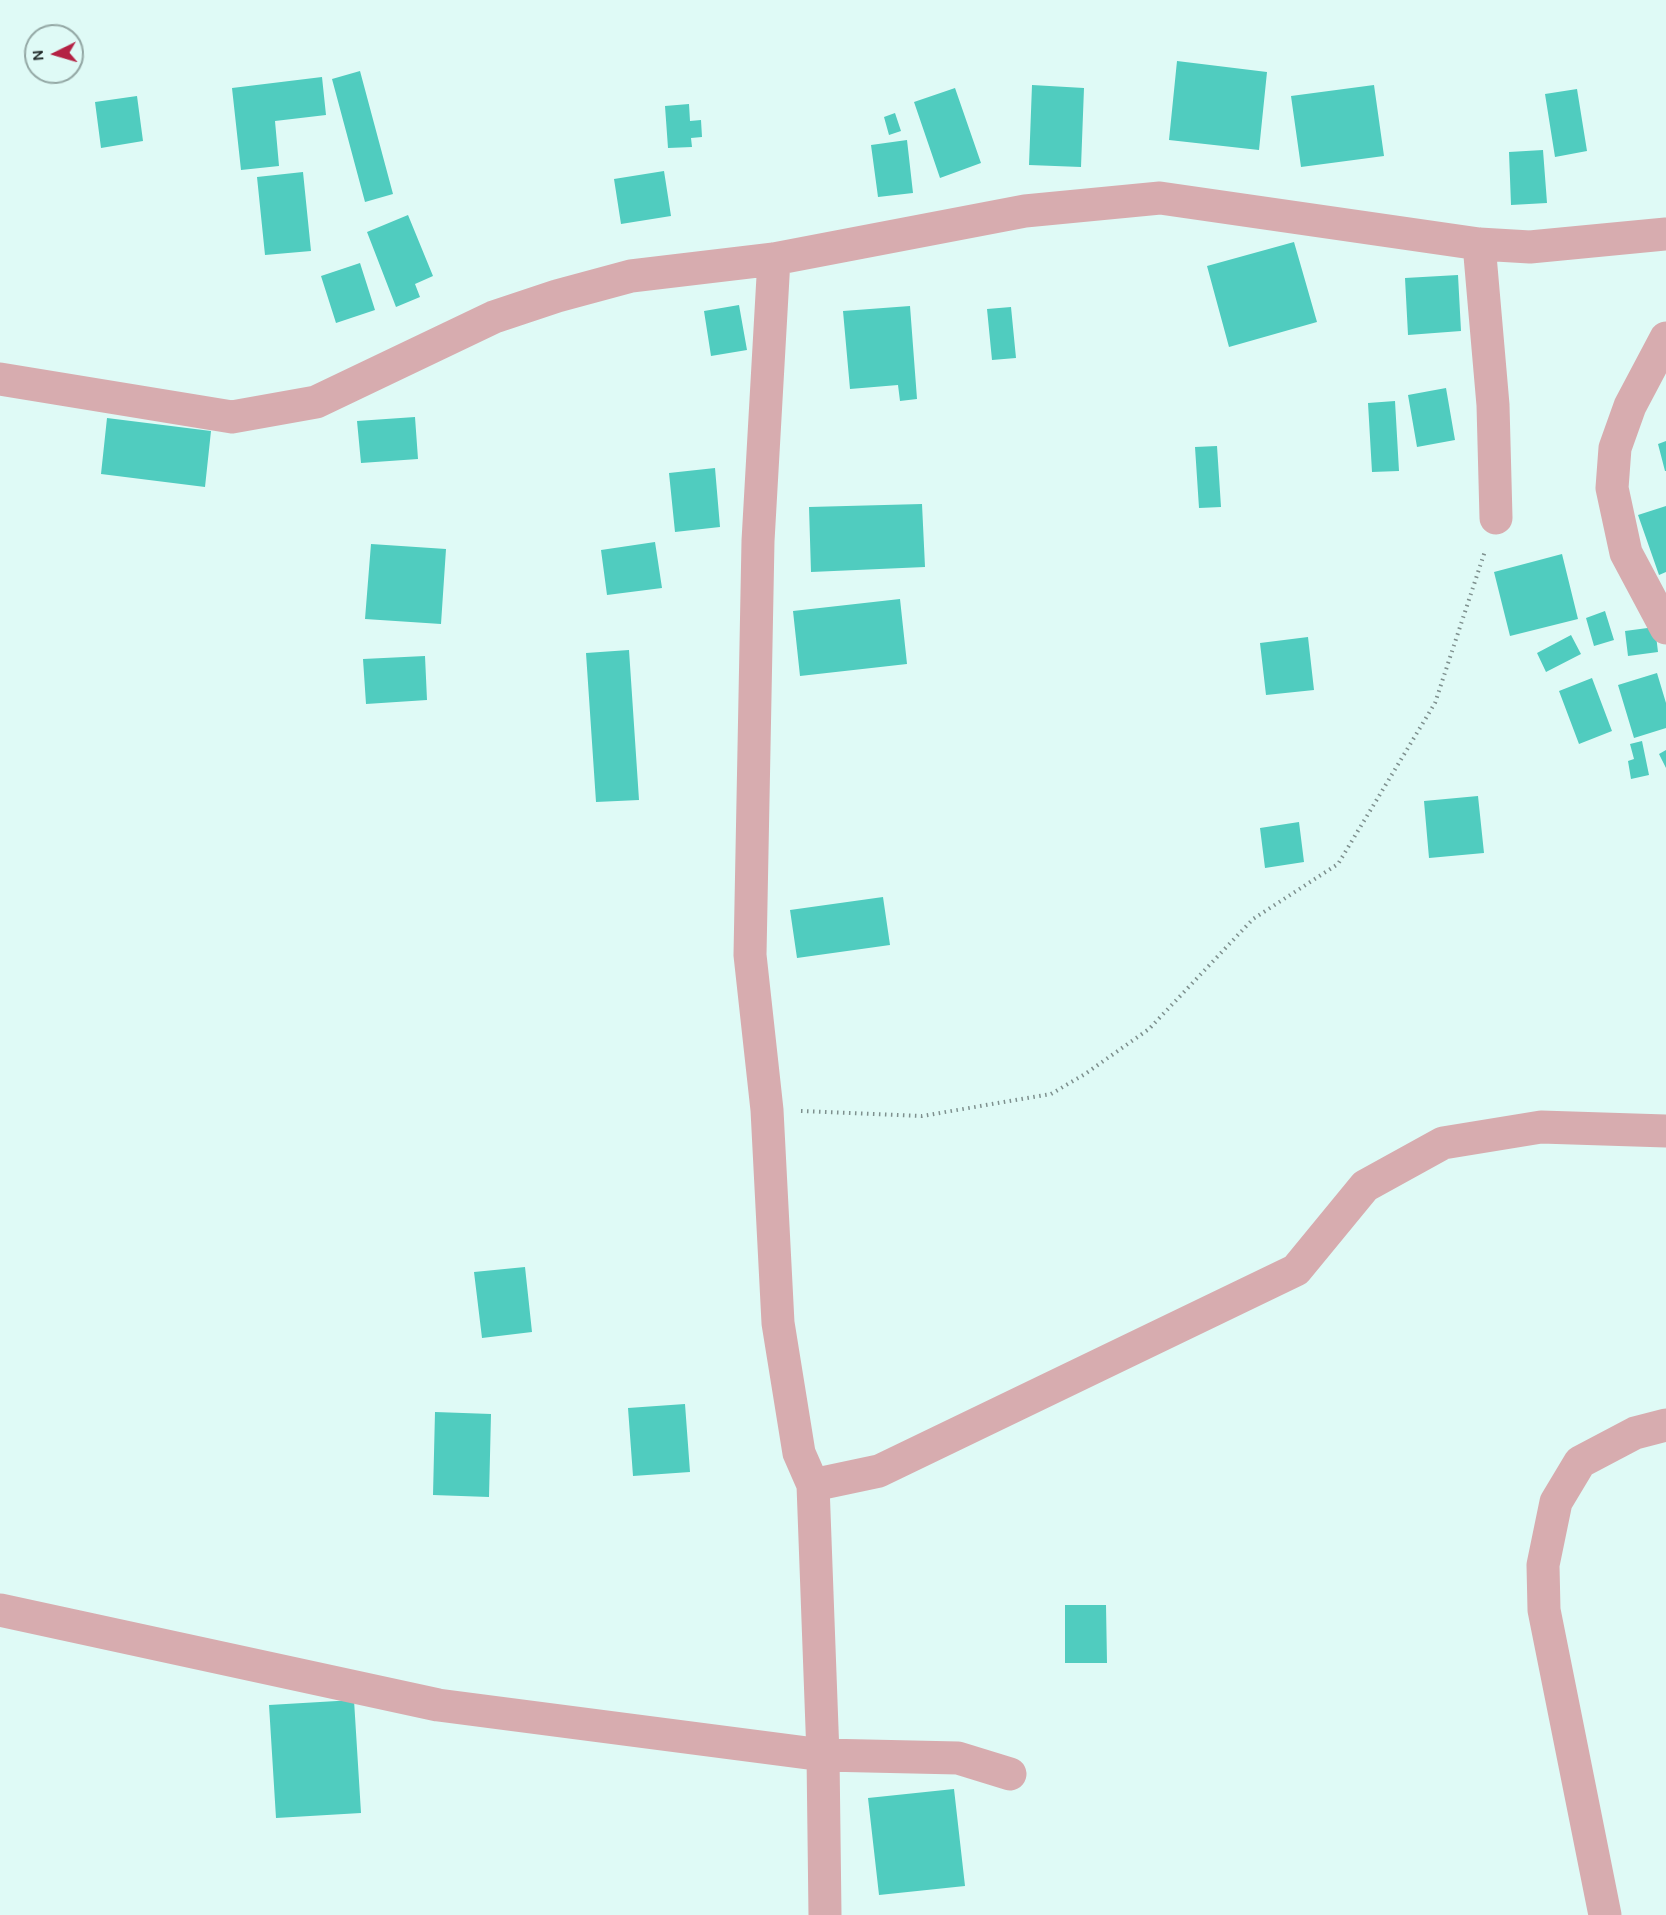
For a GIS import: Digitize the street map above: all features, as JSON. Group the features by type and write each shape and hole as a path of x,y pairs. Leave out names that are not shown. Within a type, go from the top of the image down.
{"street":[{"path":"0,379 232,417 316,402 494,317 557,296 632,276 774,259 1025,211 1160,198 1479,244 1530,247 1666,234"},
{"path":"1479,244 1493,405 1497,519"},
{"path":"774,259 758,541 750,955 767,1110 778,1323 799,1453 813,1485 823,1755 825,1915"},
{"path":"1666,338 1626,417 1615,448 1612,488 1626,553 1666,628"},
{"path":"813,1485 879,1471 1296,1270 1365,1186 1443,1143 1540,1127 1666,1131"},
{"path":"1605,1915 1544,1610 1543,1565 1556,1502 1580,1462 1635,1433 1666,1425"},
{"path":"0,1610 438,1705 823,1755 958,1758 1010,1774"}],"path":[{"path":"767,1110 922,1116 1051,1094 1085,1074 1149,1029 1253,919 1338,864 1435,703 1497,519"}],"building":[{"path":"1177,61 1267,72 1259,150 1169,140"},
{"path":"360,71 393,194 365,202 332,79"},
{"path":"322,77 326,115 275,121 279,166 241,170 232,88"},
{"path":"1032,85 1084,88 1081,167 1029,165"},
{"path":"1374,85 1384,156 1301,167 1291,96"},
{"path":"955,88 981,163 940,178 914,102"},
{"path":"1577,89 1587,151 1555,157 1545,94"},
{"path":"137,96 143,141 101,148 95,102"},
{"path":"689,104 690,121 701,120 702,137 691,138 692,147 668,148 665,106"},
{"path":"895,113 901,131 889,135 884,117"},
{"path":"907,140 913,193 878,197 871,145"},
{"path":"1543,150 1547,203 1511,205 1509,152"},
{"path":"664,171 671,216 621,224 614,179"},
{"path":"303,172 311,251 265,255 257,177"},
{"path":"408,215 433,276 415,284 420,297 396,307 367,232"},
{"path":"1294,242 1317,322 1229,347 1207,266"},
{"path":"360,263 375,310 336,323 321,276"},
{"path":"1458,275 1461,331 1408,335 1405,278"},
{"path":"739,305 747,350 711,356 704,311"},
{"path":"910,306 917,399 900,401 898,385 850,389 843,311"},
{"path":"1011,307 1016,358 992,360 987,309"},
{"path":"1446,388 1455,440 1417,447 1408,395"},
{"path":"1395,401 1399,471 1372,472 1368,403"},
{"path":"415,417 418,459 361,463 357,421"},
{"path":"107,418 211,431 205,487 101,474"},
{"path":"1666,441 1666,471 1665,471 1658,444"},
{"path":"1217,446 1221,507 1199,508 1195,447"},
{"path":"715,468 720,527 675,532 669,473"},
{"path":"922,504 925,567 811,572 809,507"},
{"path":"1666,506 1666,572 1659,575 1638,515"},
{"path":"655,542 662,588 607,595 601,550"},
{"path":"371,544 446,549 441,624 365,619"},
{"path":"1562,554 1578,619 1510,636 1494,572"},
{"path":"900,599 907,664 800,676 793,611"},
{"path":"1605,611 1614,640 1594,646 1586,618"},
{"path":"1655,627 1658,652 1628,656 1625,631"},
{"path":"1571,635 1581,654 1546,672 1537,653"},
{"path":"1308,637 1314,690 1266,695 1260,643"},
{"path":"629,650 639,800 596,802 586,653"},
{"path":"425,656 427,700 366,704 363,659"},
{"path":"1657,673 1666,703 1666,728 1634,738 1618,685"},
{"path":"1592,678 1612,731 1579,744 1559,691"},
{"path":"1642,741 1649,775 1631,779 1628,761 1634,759 1630,744"},
{"path":"1666,750 1666,768 1659,754"},
{"path":"1478,796 1484,853 1429,858 1424,801"},
{"path":"1299,822 1304,862 1265,868 1260,828"},
{"path":"883,897 890,945 797,958 790,910"},
{"path":"525,1267 532,1332 482,1338 474,1272"},
{"path":"685,1404 690,1472 633,1476 628,1408"},
{"path":"435,1412 491,1414 489,1497 433,1495"},
{"path":"1065,1605 1106,1605 1107,1663 1065,1663"},
{"path":"354,1700 361,1813 276,1818 269,1705"},
{"path":"954,1789 965,1886 879,1895 868,1798"}]}
